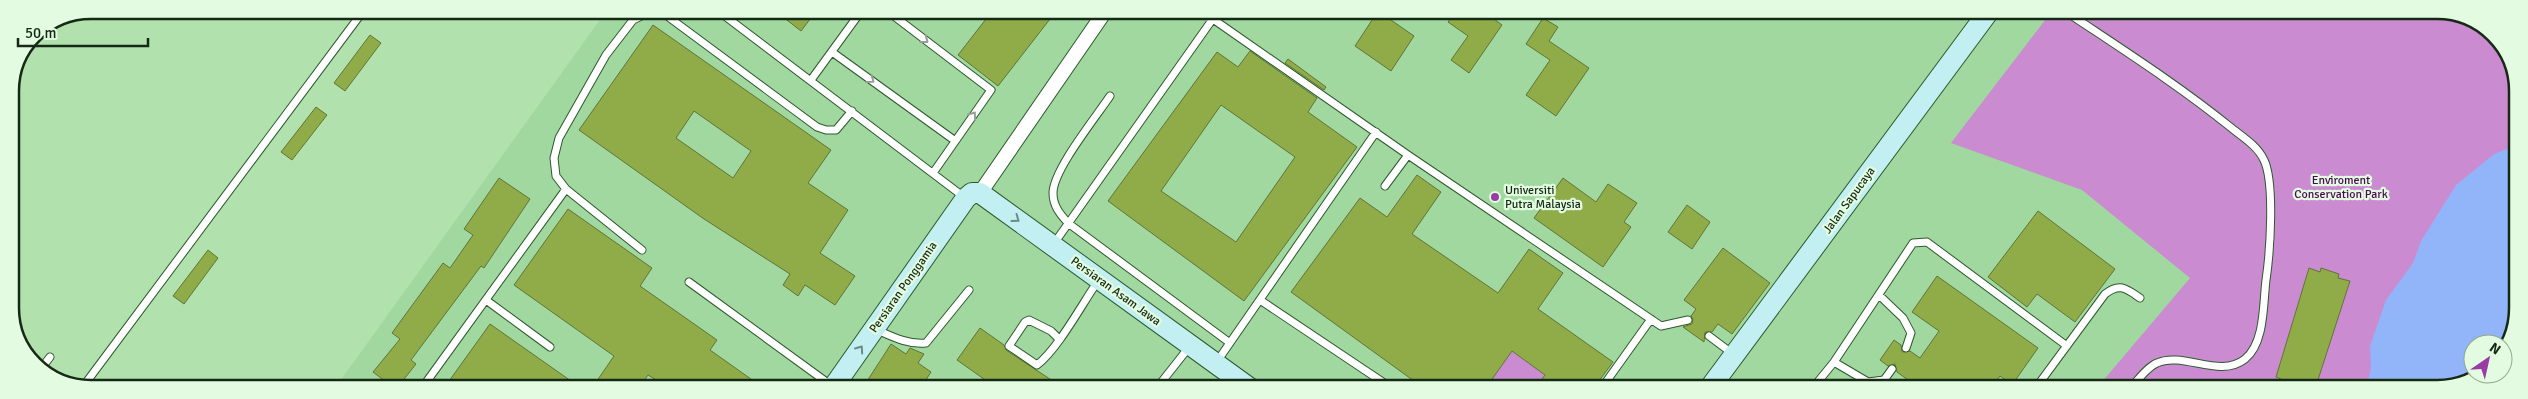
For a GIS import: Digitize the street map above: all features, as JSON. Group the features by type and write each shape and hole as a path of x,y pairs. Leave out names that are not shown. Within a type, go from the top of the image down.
{"street":[{"path":"973,195 1100,19"},
{"name":"Jalan Sapucaya","path":"1716,380 1982,19"},
{"name":"Persiaran Asam Jawa","path":"973,195 1052,245 1239,380"},
{"name":"Persiaran Ponggamia","path":"838,380 973,195"}],"lane":[{"path":"88,380 357,19"},
{"path":"635,19 606,55 559,138 554,158 556,176 566,189 642,250"},
{"path":"671,19 817,127 826,130 836,130 852,111"},
{"path":"729,19 933,173 973,195"},
{"path":"811,80 856,19"},
{"path":"898,19 991,90 954,140 933,173"},
{"path":"2078,19 2210,110 2256,148 2264,160 2269,177 2267,276 2261,325 2254,350 2244,360 2232,366 2197,365 2176,360 2157,363 2139,380"},
{"path":"1052,245 1212,20 1661,326 1688,320"},
{"path":"832,52 954,140"},
{"path":"1110,96 1056,175 1053,193 1057,212 1068,223 1230,343"},
{"path":"1216,363 1376,132"},
{"path":"1385,186 1408,155"},
{"path":"428,380 566,189"},
{"path":"1819,380 1834,362 1914,243 1927,242 2067,346"},
{"path":"1059,339 1051,331 1030,320 1025,322 1009,346 1037,365 1044,360 1059,339 1099,279"},
{"path":"689,282 821,380"},
{"path":"2042,380 2105,294 2114,287 2124,287 2140,298"},
{"path":"874,328 899,340 917,344 926,342 970,290"},
{"path":"1878,295 1902,318 1911,333 1906,348"},
{"path":"486,300 550,347"},
{"path":"1260,300 1380,380"},
{"path":"1608,380 1652,319"},
{"path":"1709,336 1735,355"},
{"path":"1163,380 1191,345"},
{"path":"45,363 50,357"},
{"path":"1834,362 1865,380"},
{"path":"1884,380 1892,368"}],"shaded area":[{"name":"Universiti Putra Malaysia","path":"601,19 2446,19 2465,24 2485,37 2500,55 2508,77 2509,317 2504,334 2463,334 2463,376 2437,380 341,380"}],"green space":[{"name":"Enviroment Conservation Park","path":"2046,19 2446,19 2456,21 2473,28 2485,37 2500,55 2508,77 2509,317 2507,327 2504,334 2463,334 2463,376 2451,379 2104,380 2190,278 2082,190 1951,143"},
{"path":"1512,351 1545,375 1541,380 1491,380"}],"water":[{"path":"2509,148 2509,317 2504,334 2463,334 2463,376 2437,380 2368,380 2371,368 2370,346 2386,300 2413,263 2421,241 2456,185 2494,154"}],"building":[{"path":"786,19 810,19 801,31"},
{"path":"986,19 1050,19 998,86 958,55"},
{"path":"1373,19 1390,19 1414,36 1391,71 1355,46"},
{"path":"1450,19 1494,19 1502,25 1469,73 1451,60 1468,36 1448,22"},
{"path":"1542,19 1545,19 1558,27 1549,41 1589,68 1556,116 1526,95 1550,60 1526,44"},
{"path":"653,25 831,150 808,183 848,210 820,253 855,276 835,305 805,285 798,296 783,285 790,274 704,219 579,130","holes":["694,111 751,151 733,178 676,138"]},
{"path":"370,35 381,43 345,91 334,83"},
{"path":"1250,51 1317,98 1308,112 1357,147 1244,301 1108,201 1217,52 1238,67","holes":["1221,105 1295,157 1236,242 1161,191"]},
{"path":"1288,59 1326,87 1324,90 1285,63"},
{"path":"316,107 327,115 292,160 281,152"},
{"path":"1417,175 1441,192 1412,234 1498,293 1529,249 1563,273 1538,309 1613,362 1600,380 1541,380 1545,375 1512,351 1491,380 1413,380 1291,292 1360,198 1387,217"},
{"path":"499,178 530,199 484,268 481,266 411,360 416,364 403,380 384,380 373,372 400,339 392,333 443,263 450,268 473,235 464,229"},
{"path":"1563,178 1596,202 1608,184 1637,203 1624,222 1631,227 1603,267 1534,218"},
{"path":"1687,205 1710,222 1692,249 1668,232"},
{"path":"568,209 652,268 640,286 717,340 710,350 752,380 656,380 648,375 645,380 598,380 614,356 514,285"},
{"path":"2038,211 2115,269 2075,322 2037,294 2027,307 1988,277"},
{"path":"1723,248 1770,283 1732,334 1718,324 1712,332 1705,332 1704,342 1683,327 1692,324 1693,319 1691,316 1696,309 1684,300"},
{"path":"208,250 218,258 184,304 173,296"},
{"path":"2309,268 2320,272 2321,268 2339,274 2338,278 2350,281 2318,380 2283,380 2276,377"},
{"path":"1937,276 2038,348 2016,380 2005,380 2000,376 1997,380 1908,380 1897,372 1895,364 1888,366 1880,360 1894,340 1901,345 1902,352 1910,351 1920,358 1939,331 1912,312"},
{"path":"490,324 570,380 450,380"},
{"path":"980,328 1004,345 1006,350 1051,380 985,380 957,360"},
{"path":"891,344 906,354 910,348 924,354 918,363 931,372 926,380 868,380"}],"place":[{"name":"Universiti Putra Malaysia","path":"1495,197"}]}
